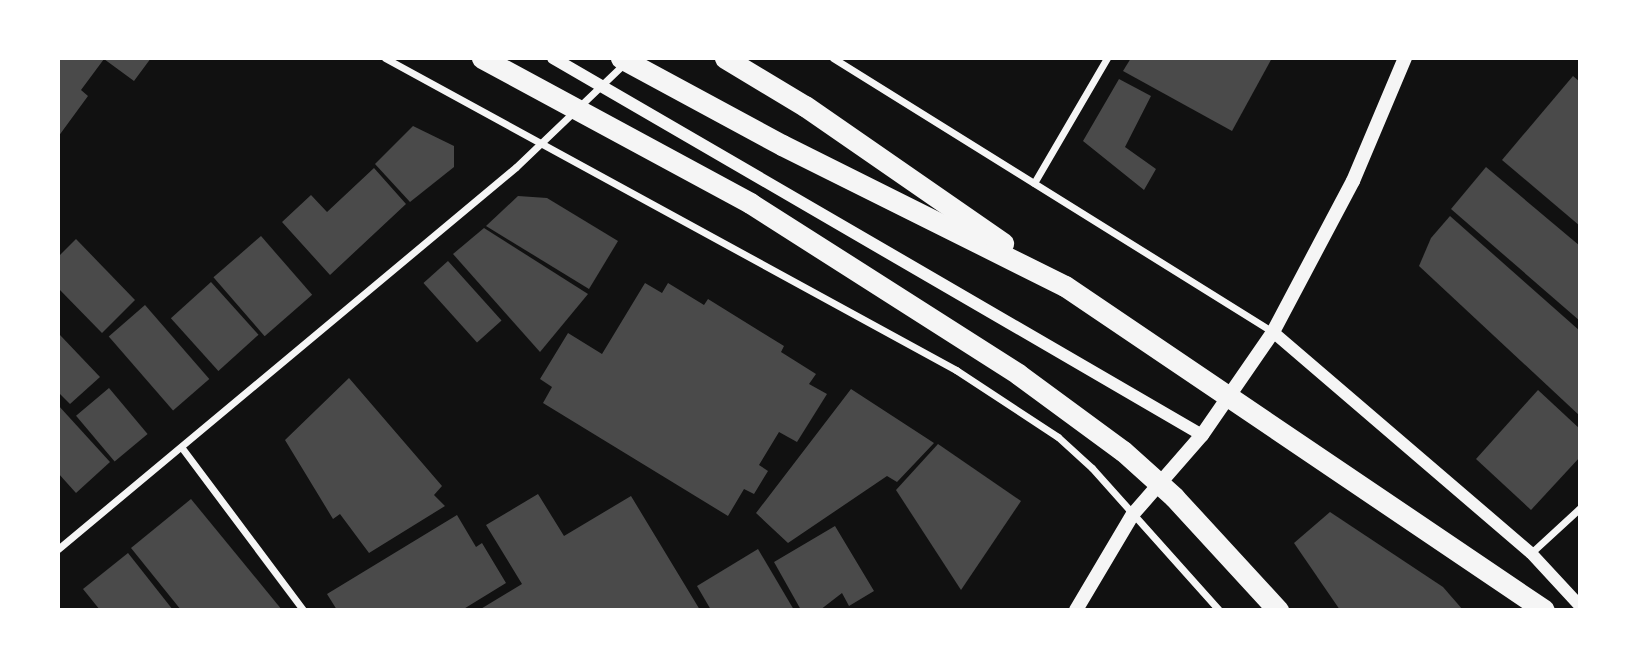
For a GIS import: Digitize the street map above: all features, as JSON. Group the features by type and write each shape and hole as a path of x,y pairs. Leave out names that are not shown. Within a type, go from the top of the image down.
{"highway":[{"path":"482,58 750,203 1018,374 1123,451 1174,497 1278,610"},
{"path":"621,58 782,145 1065,286"},
{"path":"725,58 805,106 1065,286 1544,610"}],"main road":[{"path":"1076,610 1133,514 1202,435 1273,332 1353,181 1405,58"}],"street":[{"path":"385,58 956,370 1058,437 1133,514 1219,610"},
{"path":"553,58 1202,435"},
{"path":"58,549 182,448 542,142 631,58"},
{"path":"833,58 1273,332 1531,553 1580,606"},
{"path":"1034,183 1107,58"},
{"path":"182,448 303,610"},
{"path":"1531,553 1580,508"}],"building":[{"path":"58,58 151,58 134,81 104,59 81,90 88,96 58,137"},
{"path":"1131,58 1272,58 1232,131 1123,71"},
{"path":"1573,76 1580,82 1580,226 1502,160"},
{"path":"1119,79 1151,96 1125,147 1156,169 1144,190 1083,141"},
{"path":"413,126 454,146 454,167 410,202 375,164"},
{"path":"1486,167 1580,246 1580,321 1451,209"},
{"path":"374,168 406,204 330,275 282,222 311,195 327,212"},
{"path":"518,196 547,198 618,241 589,289 486,226"},
{"path":"1450,216 1580,331 1580,416 1419,266 1431,238"},
{"path":"484,228 588,294 540,352 453,254"},
{"path":"261,236 312,295 265,336 213,277"},
{"path":"76,239 135,300 102,333 58,288 58,257"},
{"path":"448,261 502,320 477,343 423,283"},
{"path":"211,282 259,335 218,371 171,318"},
{"path":"645,283 662,293 668,283 704,305 708,299 784,346 781,352 816,374 809,384 827,394 797,442 779,432 759,465 768,471 754,494 744,489 728,516 543,403 552,387 540,379 568,333 602,354"},
{"path":"145,305 209,379 173,410 109,336"},
{"path":"60,335 100,377 70,404 58,392"},
{"path":"349,378 442,486 434,495 445,506 369,553 340,514 333,519 285,440"},
{"path":"109,388 148,434 115,462 76,416"},
{"path":"851,389 934,443 897,482 887,476 788,543 756,513"},
{"path":"1538,390 1580,429 1580,457 1531,510 1476,459"},
{"path":"58,405 110,462 76,493 58,473"},
{"path":"938,444 1021,501 961,590 896,490"},
{"path":"538,494 564,536 631,496 700,610 479,610 522,584 486,525"},
{"path":"191,499 282,610 181,610 131,548"},
{"path":"1330,512 1443,587 1463,610 1340,610 1294,543"},
{"path":"457,515 476,547 482,543 506,583 462,610 337,610 327,594"},
{"path":"835,526 874,591 849,606 842,593 820,610 801,610 774,562"},
{"path":"758,549 794,610 711,610 697,586"},
{"path":"128,553 173,610 100,610 83,589"}]}
